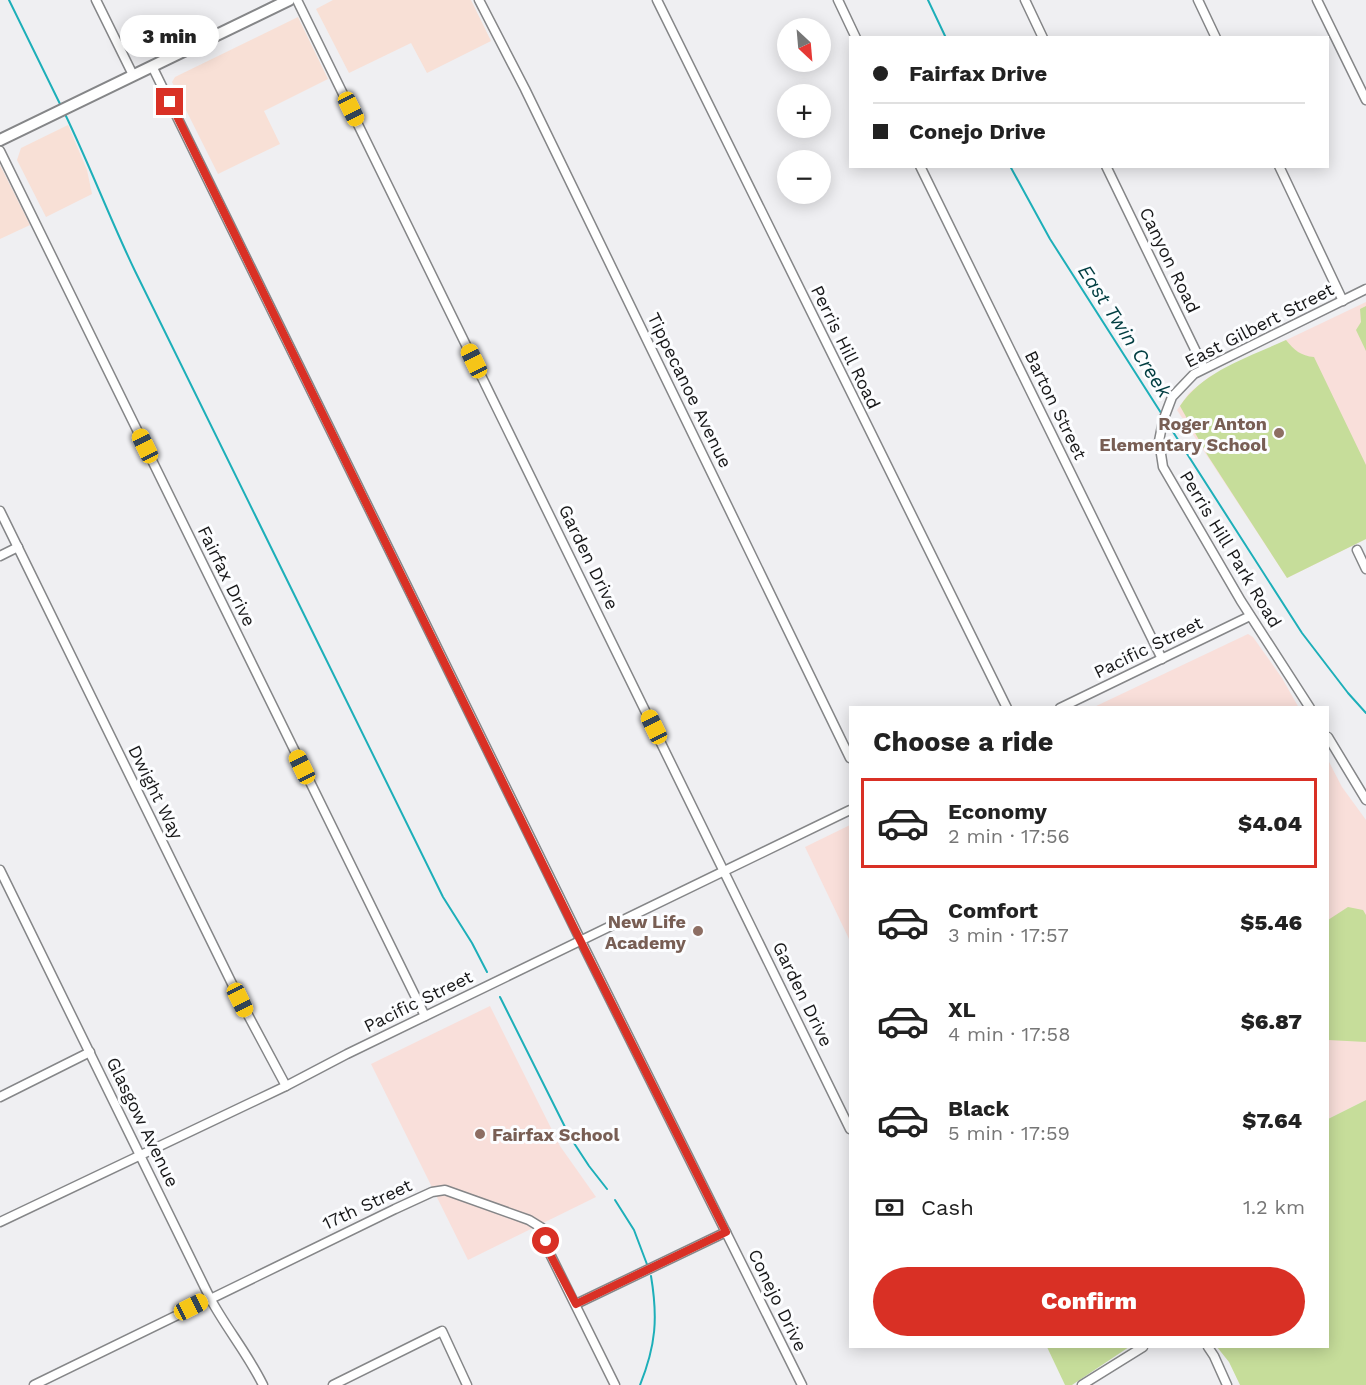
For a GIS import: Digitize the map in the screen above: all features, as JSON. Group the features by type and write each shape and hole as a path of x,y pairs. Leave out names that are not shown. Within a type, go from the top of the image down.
{"main road":[{"path":"0,140 289,0"}],"street":[{"path":"96,0 133,75"},
{"name":"Garden Drive","path":"297,0 849,1127"},
{"name":"Tippecanoe Avenue","path":"479,0 530,98 849,756"},
{"name":"Perris Hill Road","path":"657,0 1006,706"},
{"path":"838,0 855,36"},
{"path":"1025,0 1042,36"},
{"path":"1198,0 1215,36"},
{"path":"1317,0 1366,100"},
{"name":"Conejo Drive","path":"152,66 580,940 802,1385"},
{"name":"Fairfax Drive","path":"0,151 425,1016"},
{"name":"Barton Street","path":"921,168 1162,659"},
{"name":"Canyon Road","path":"1107,168 1204,368"},
{"path":"1280,168 1343,300"},
{"name":"East Gilbert Street","path":"1171,400 1186,381 1204,368 1366,289"},
{"name":"Perris Hill Park Road","path":"1171,400 1162,421 1158,441 1160,457 1169,480 1250,616 1309,706"},
{"name":"Dwight Way","path":"0,511 244,1008 286,1086"},
{"path":"0,556 18,547"},
{"path":"1357,550 1366,569"},
{"name":"Pacific Street","path":"1064,706 1250,616"},
{"path":"1329,739 1366,800"},
{"name":"Pacific Street","path":"0,1222 286,1086 580,940 849,810"},
{"name":"Glasgow Avenue","path":"0,870 210,1298 252,1363 263,1385"},
{"path":"0,1097 90,1052"},
{"name":"17th Street","path":"34,1385 432,1192 445,1190 529,1220 542,1228 550,1254 576,1304"},
{"path":"615,1385 576,1304 726,1232"},
{"path":"333,1385 442,1331 467,1385"},
{"path":"1082,1385 1141,1348"},
{"path":"1209,1348 1227,1385"}],"shaded area":[{"path":"333,0 471,0 491,41 427,73 411,43 349,73 316,9"},
{"path":"298,17 328,79 264,111 280,144 218,174 172,82 175,77"},
{"path":"68,125 87,170 92,194 46,217 17,160 21,148"},
{"path":"0,165 30,225 0,239"},
{"name":"Roger Anton Elementary School","path":"1366,302 1366,539 1287,578 1177,410 1189,393 1209,377"},
{"path":"1248,634 1253,637 1282,678 1298,706 1096,706"},
{"path":"1329,762 1342,787 1366,820 1366,1100 1329,1118"},
{"path":"849,825 849,939 805,847"},
{"name":"Fairfax School","path":"490,1006 560,1146 596,1197 468,1260 371,1064"}],"green space":[{"path":"1366,306 1366,351 1356,330 1361,322 1360,309"},
{"name":"Roger Anton Elementary School","path":"1286,340 1298,352 1314,357 1366,465 1366,539 1287,578 1208,456 1180,406 1201,383 1214,374"},
{"path":"1348,907 1363,910 1366,915 1366,1042 1329,1040 1329,919"},
{"path":"1366,1100 1366,1385 1240,1385 1229,1362 1218,1348 1329,1348 1329,1118"},
{"path":"1047,1348 1128,1348 1072,1385 1065,1385"}],"waterway":[{"path":"9,0 61,106"},
{"name":"East Twin Creek","path":"928,0 945,36"},
{"path":"65,114 135,271 250,506 443,897 487,972"},
{"name":"East Twin Creek","path":"1011,168 1050,239 1163,416"},
{"name":"East Twin Creek","path":"1166,421 1302,633 1366,713"},
{"path":"500,997 570,1137 607,1189"},
{"path":"615,1200 634,1230 648,1267"},
{"path":"640,1385 654,1331 651,1276"}],"place":[{"name":"Roger Anton Elementary School","path":"1279,433"},
{"name":"New Life Academy","path":"698,931"},
{"name":"Fairfax School","path":"480,1134"}],"route":[{"path":"170,102 575,930 726,1232 576,1304 550,1254 546,1241"}]}
